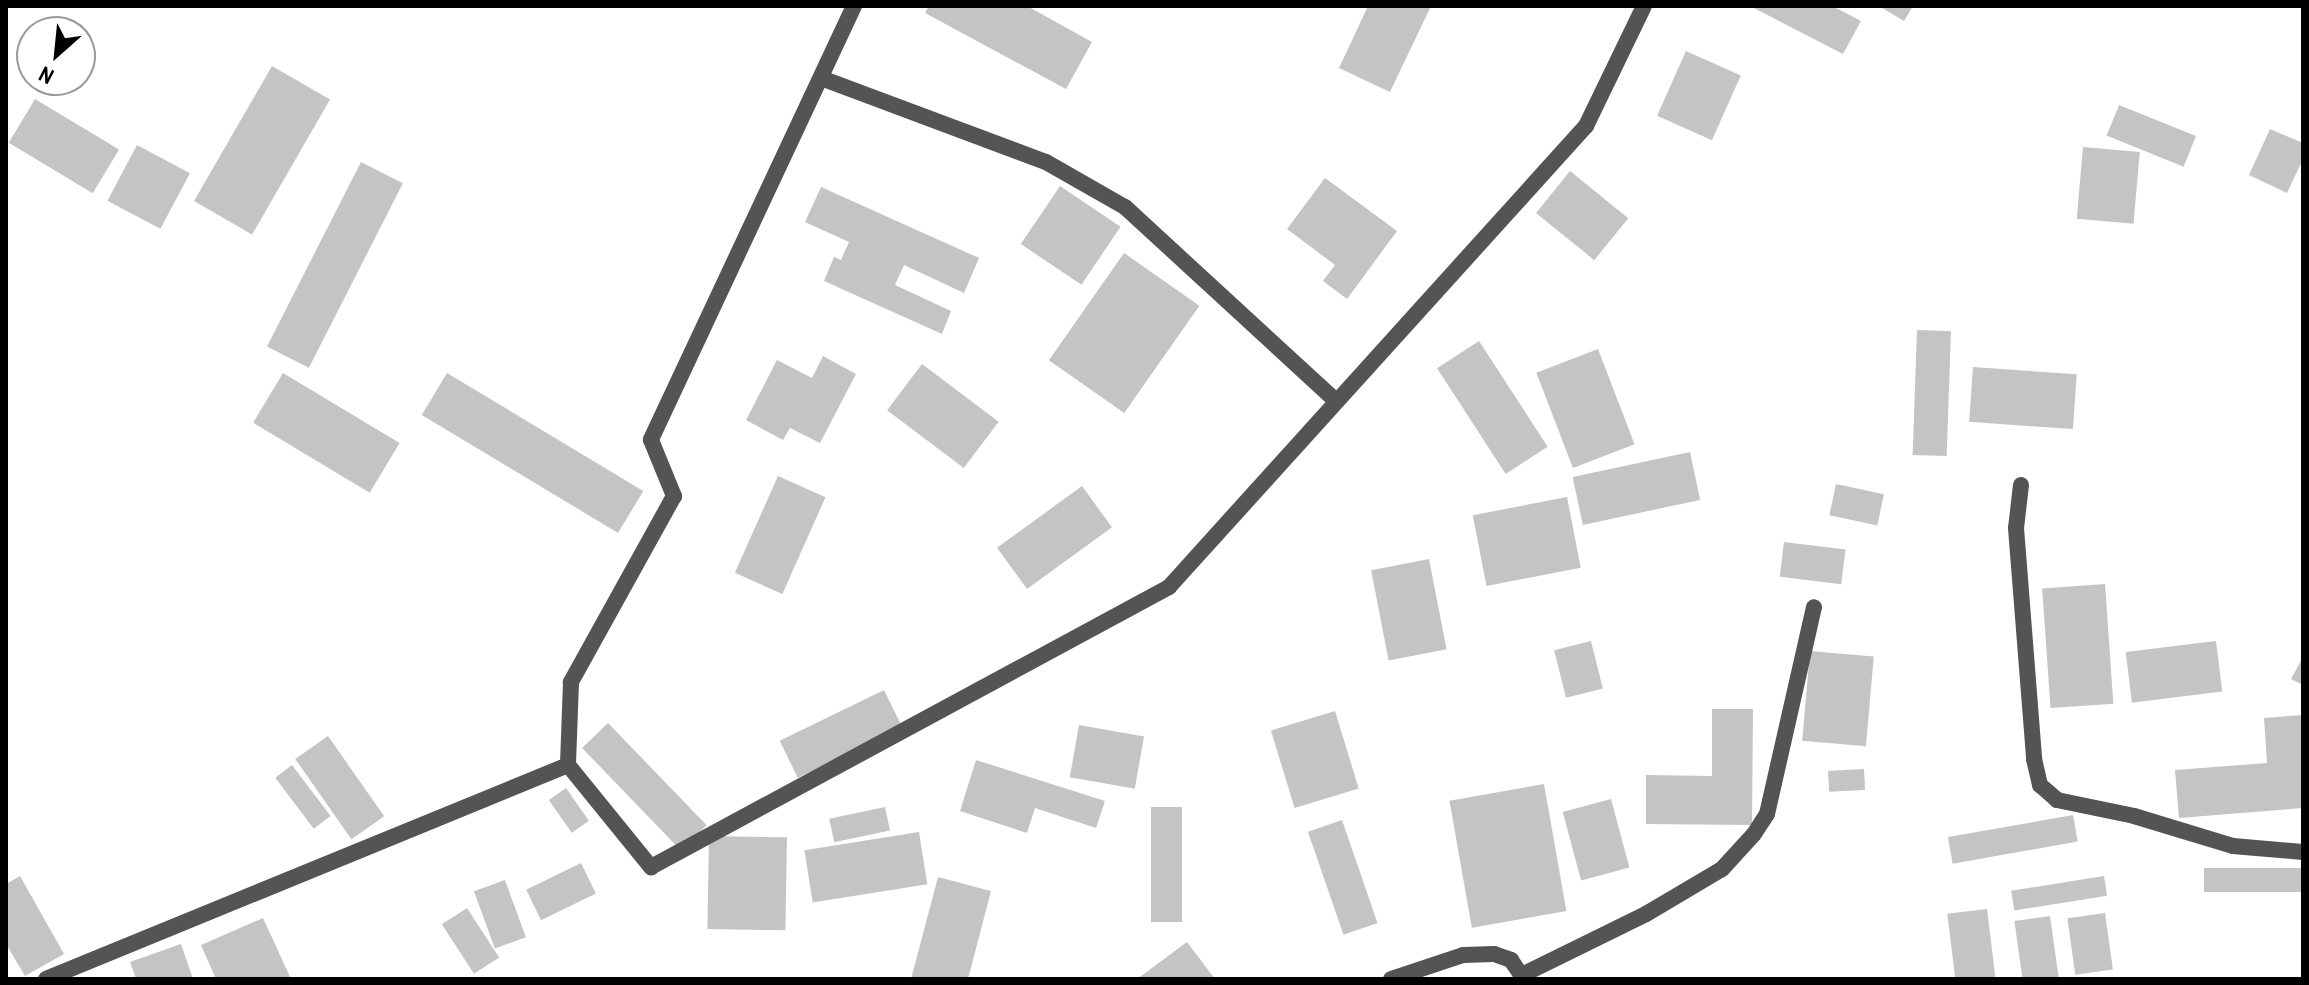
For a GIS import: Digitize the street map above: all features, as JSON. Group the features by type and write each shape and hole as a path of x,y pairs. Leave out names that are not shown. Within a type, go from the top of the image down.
{"street":[{"path":"854,6 651,440 674,496 571,682 568,765 651,867 1169,587 1586,126 1644,6"},
{"path":"821,78 1046,162 1125,207 1336,401"},
{"path":"2021,485 2016,528 2034,759 2040,785 2057,800 2134,816 2233,846 2303,852"},
{"path":"1391,979 1463,955 1479,954 1494,954 1511,960 1524,976 1646,914 1722,869 1754,834 1767,814 1814,607"},
{"path":"46,979 568,765"}],"building":[{"path":"929,6 1027,6 1092,42 1066,89 925,13"},
{"path":"1368,6 1431,6 1390,92 1339,68"},
{"path":"1750,6 1832,6 1861,21 1843,54"},
{"path":"1879,6 1913,6 1904,21"},
{"path":"1686,51 1741,75 1712,140 1657,116"},
{"path":"272,66 330,100 252,235 194,201"},
{"path":"35,99 119,149 93,193 9,143"},
{"path":"2119,105 2196,136 2184,167 2107,136"},
{"path":"2270,129 2303,143 2303,159 2287,193 2249,175"},
{"path":"137,145 190,173 160,229 107,201"},
{"path":"2083,147 2140,152 2134,224 2077,219"},
{"path":"361,162 403,183 309,368 267,346"},
{"path":"1570,171 1628,218 1594,260 1536,213"},
{"path":"1325,178 1397,231 1347,299 1323,281 1335,265 1287,229"},
{"path":"1060,186 1121,227 1081,285 1021,244"},
{"path":"821,187 979,258 964,293 904,265 895,285 951,311 942,334 824,281 834,257 841,260 849,242 805,222"},
{"path":"1124,253 1199,306 1124,413 1049,360"},
{"path":"1917,330 1951,331 1947,456 1913,455"},
{"path":"1479,341 1548,447 1506,474 1437,368"},
{"path":"1598,349 1635,444 1573,468 1536,373"},
{"path":"823,356 856,374 820,443 790,428 783,440 746,420 777,360 812,378"},
{"path":"922,364 999,422 964,468 887,410"},
{"path":"1973,367 2077,374 2073,429 1969,422"},
{"path":"283,373 400,443 370,493 253,423"},
{"path":"447,373 643,491 618,533 422,415"},
{"path":"1690,452 1700,500 1583,525 1573,477"},
{"path":"778,476 826,497 782,594 735,573"},
{"path":"1836,484 1884,494 1877,525 1829,515"},
{"path":"1082,486 1112,527 1027,589 997,548"},
{"path":"1567,497 1581,568 1487,586 1473,515"},
{"path":"1784,542 1846,550 1841,584 1780,577"},
{"path":"1429,559 1447,649 1389,661 1371,570"},
{"path":"2105,584 2113,704 2051,708 2042,588"},
{"path":"1591,641 1603,689 1566,698 1554,650"},
{"path":"2216,641 2222,692 2132,703 2126,652"},
{"path":"1810,651 1874,657 1866,746 1802,741"},
{"path":"2303,657 2303,685 2291,679"},
{"path":"884,690 902,727 798,778 780,741"},
{"path":"1712,709 1753,709 1752,825 1646,824 1646,775 1712,776"},
{"path":"1335,711 1359,788 1295,808 1271,731"},
{"path":"2303,715 2303,808 2179,818 2175,770 2267,763 2264,718"},
{"path":"608,723 707,825 681,850 582,748"},
{"path":"1079,725 1144,736 1135,789 1070,777"},
{"path":"328,736 384,816 351,839 295,759"},
{"path":"976,760 1105,801 1096,828 1035,808 1027,833 960,811"},
{"path":"292,765 331,816 314,829 275,778"},
{"path":"1864,769 1865,790 1829,792 1828,771"},
{"path":"1544,784 1566,911 1472,928 1449,801"},
{"path":"566,788 589,821 572,833 549,800"},
{"path":"1611,799 1629,868 1581,881 1563,812"},
{"path":"885,807 890,830 834,842 829,819"},
{"path":"1151,807 1182,807 1182,922 1151,922"},
{"path":"2073,815 2078,842 1953,864 1948,837"},
{"path":"1342,820 1377,923 1343,935 1308,832"},
{"path":"919,832 927,884 813,902 804,850"},
{"path":"709,836 787,837 785,930 707,929"},
{"path":"581,863 596,894 541,920 526,890"},
{"path":"2204,868 2303,868 2303,892 2204,892"},
{"path":"20,876 64,954 25,976 6,944 6,884"},
{"path":"2104,876 2107,896 2014,910 2011,891"},
{"path":"938,877 991,891 968,979 911,979"},
{"path":"505,880 526,937 495,949 474,891"},
{"path":"467,908 499,957 474,974 442,924"},
{"path":"1987,909 1996,979 1955,979 1947,914"},
{"path":"2105,913 2113,969 2075,975 2067,918"},
{"path":"2050,916 2059,979 2023,979 2014,921"},
{"path":"263,918 291,979 216,979 201,945"},
{"path":"1187,942 1215,979 1137,979"},
{"path":"181,944 193,979 136,979 130,962"}]}
